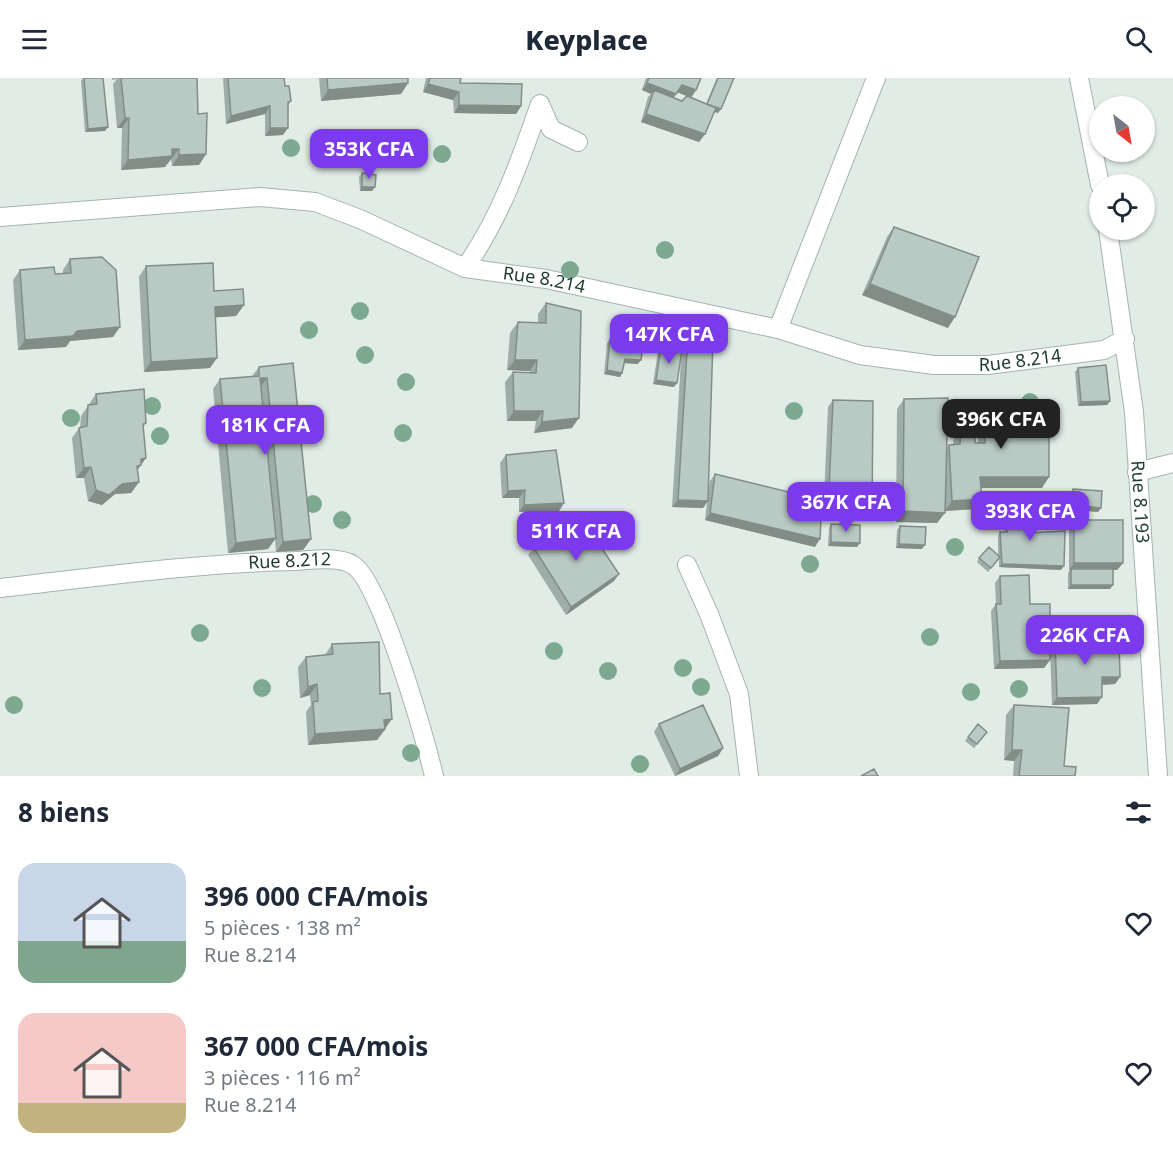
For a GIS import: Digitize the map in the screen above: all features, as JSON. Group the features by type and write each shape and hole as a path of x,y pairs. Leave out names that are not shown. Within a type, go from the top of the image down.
{"street":[{"path":"778,329 876,78"},
{"path":"1079,78 1098,174"},
{"path":"465,268 487,236 508,194 540,104 552,129 578,142"},
{"name":"Rue 8.214","path":"0,217 260,197 315,202 360,219 465,268 546,279 778,329 860,355 934,365 988,365 1104,350 1125,339"},
{"name":"Rue 8.193","path":"1110,240 1125,339 1137,472 1158,776"},
{"path":"1137,472 1173,463"},
{"name":"Rue 8.212","path":"0,588 234,562 331,560 354,565 373,590 421,720 434,776"},
{"path":"687,565 709,614 739,694 749,776"}],"building":[{"path":"84,78 103,78 108,127 88,129"},
{"path":"121,78 197,78 198,114 207,113 206,154 179,155 179,149 172,149 172,156 128,160 129,118 125,118"},
{"path":"228,78 284,78 285,86 289,86 291,101 288,102 288,128 270,128 270,106 231,116"},
{"path":"327,78 408,78 408,83 328,90"},
{"path":"430,78 461,78 460,83 522,84 521,106 459,105 459,92 428,84"},
{"path":"649,78 701,78 696,90 682,85 676,94 647,83"},
{"path":"718,78 734,78 721,109 707,104"},
{"path":"654,90 682,101 687,96 716,108 705,134 646,114"},
{"path":"362,173 376,175 375,187 362,187"},
{"path":"894,227 979,257 955,317 870,284"},
{"path":"102,257 116,270 120,327 77,331 73,336 25,340 20,270 54,267 55,274 71,273 70,259"},
{"path":"213,263 214,291 243,289 244,305 215,307 217,358 151,362 146,266"},
{"path":"546,303 581,311 579,418 542,422 543,411 514,411 513,372 536,373 537,360 515,360 518,322 546,323"},
{"path":"688,335 713,338 708,501 678,500"},
{"path":"610,339 643,343 641,360 625,359 622,373 607,370"},
{"path":"661,347 682,350 677,383 656,380"},
{"path":"293,363 311,539 283,542 267,378 260,378 276,538 236,543 220,379 259,376 259,367"},
{"path":"1106,365 1110,401 1081,402 1078,368"},
{"path":"144,389 146,423 143,424 146,458 141,459 141,465 137,466 139,482 122,484 109,495 96,490 91,467 84,468 79,428 87,426 88,405 97,404 96,394"},
{"path":"948,398 945,513 903,511 904,399"},
{"path":"833,400 873,401 872,514 828,512"},
{"path":"986,408 1049,409 1049,477 980,477 982,499 952,501 949,445 960,444 961,424 975,423 975,443 985,443"},
{"path":"556,450 564,503 524,505 525,490 508,491 506,455"},
{"path":"715,474 822,500 820,539 710,513"},
{"path":"1073,489 1102,491 1101,508 1072,505"},
{"path":"1007,505 1028,505 1028,533 1065,531 1064,566 1002,564 1000,532 1007,532"},
{"path":"581,517 619,574 571,607 534,548"},
{"path":"1074,520 1123,520 1123,563 1074,563"},
{"path":"831,524 860,525 860,543 831,542"},
{"path":"900,526 926,527 925,545 899,544"},
{"path":"989,547 1000,557 991,568 979,558"},
{"path":"1071,569 1113,569 1113,585 1071,585"},
{"path":"1029,575 1030,604 1050,604 1050,660 1000,661 996,604 1001,604 1000,576"},
{"path":"1119,638 1120,677 1102,677 1102,697 1057,698 1055,640"},
{"path":"379,642 380,694 390,693 392,719 384,720 385,729 315,734 313,702 318,701 317,684 308,687 306,657 333,654 332,644"},
{"path":"703,705 723,748 680,769 659,724"},
{"path":"1014,705 1069,708 1064,766 1076,767 1075,776 1019,776 1022,750 1012,750"},
{"path":"978,724 987,732 977,744 968,737"},
{"path":"874,769 878,776 861,776"}]}
